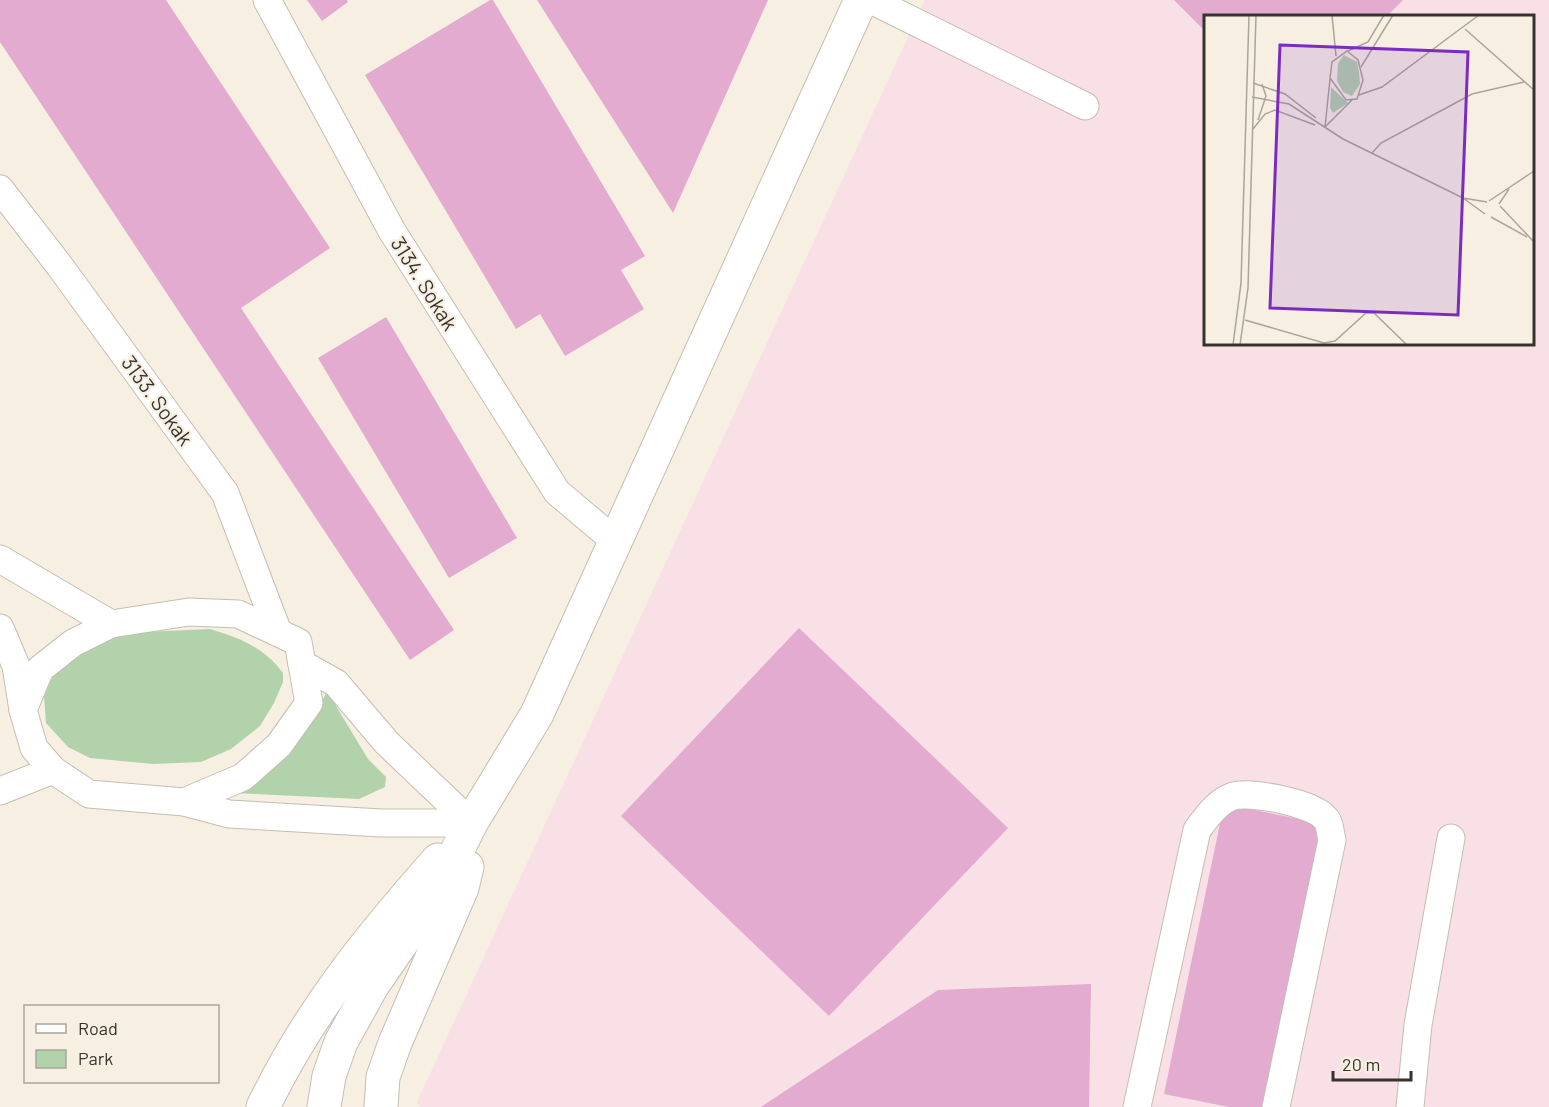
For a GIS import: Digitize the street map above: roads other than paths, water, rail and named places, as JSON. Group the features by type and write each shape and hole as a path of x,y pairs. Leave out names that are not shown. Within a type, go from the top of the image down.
{"main road":[{"path":"324,1107 329,1076 341,1042 372,986 436,893 471,823 537,714 861,0"},
{"path":"263,1107 284,1063 336,982 392,912 471,823"},
{"path":"381,1107 383,1077 395,1043 462,888 470,852 471,823"}],"street":[{"name":"3134. Sokak","path":"267,0 392,231 557,492 615,541"},
{"path":"871,0 1085,106"},
{"name":"3133. Sokak","path":"0,189 59,265 225,493 278,632"},
{"path":"0,559 111,624"},
{"path":"23,710 40,669 73,643 111,624 189,612 238,614 298,642 309,703 279,745 243,777 184,802"},
{"path":"0,628 16,666 23,710 34,748 53,770 89,794 184,802 229,814 381,823 471,823"},
{"path":"302,664 336,684 387,744 471,823"},
{"path":"0,791 53,770"},
{"path":"1137,1107 1197,830 1213,810 1232,797 1273,797 1313,808 1327,819 1332,840 1276,1107"},
{"path":"1410,1107 1418,1025 1451,838"}]}
